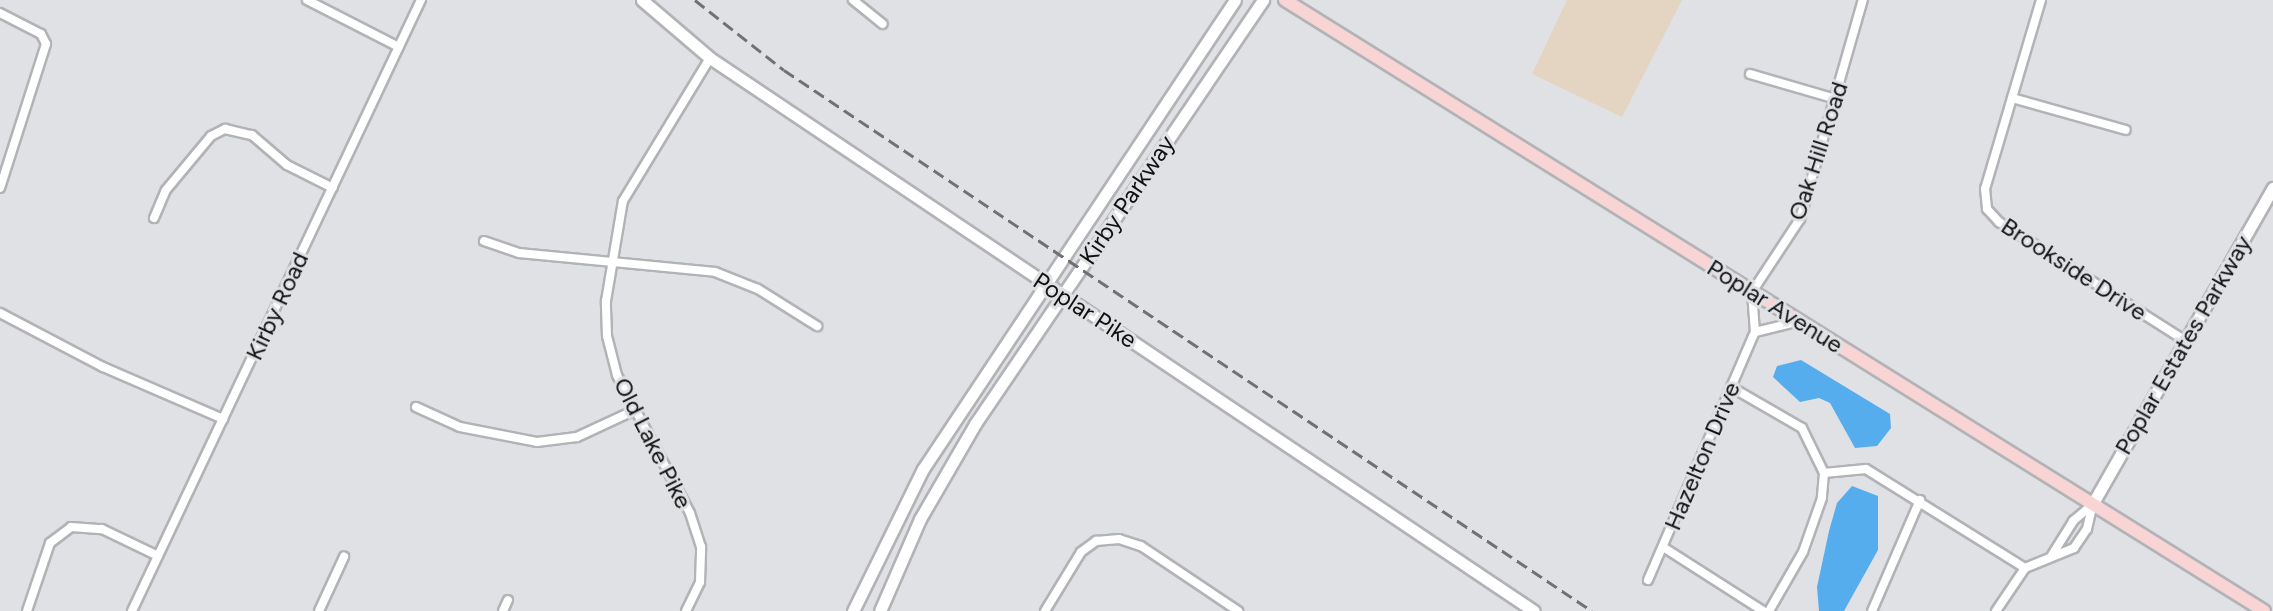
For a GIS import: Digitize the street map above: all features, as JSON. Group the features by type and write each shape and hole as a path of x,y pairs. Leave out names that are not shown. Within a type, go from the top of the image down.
{"main road":[{"name":"Poplar Pike","path":"642,0 710,58 1534,611"},
{"name":"Kirby Parkway","path":"853,611 923,469 1235,0"},
{"name":"Kirby Parkway","path":"880,611 941,479 1263,0"},
{"name":"Poplar Avenue","path":"1285,0 2264,611"},
{"name":"Poplar Estates Parkway","path":"2093,503 2273,188"}],"street":[{"path":"307,0 328,5 399,47"},
{"name":"Kirby Road","path":"132,611 421,0"},
{"path":"853,0 883,24"},
{"name":"Oak Hill Road","path":"1752,292 1800,219 1863,0"},
{"name":"Brookside Drive","path":"2041,0 1985,189 1987,209 1999,222 2184,340"},
{"path":"0,13 45,37 40,75 0,188"},
{"name":"Old Lake Pike","path":"686,611 700,582 701,547 690,513 633,411 607,336 610,261 623,201 639,168 710,58"},
{"path":"1750,74 1836,99"},
{"path":"2012,98 2126,130"},
{"path":"154,218 166,190 211,136 225,129 252,135 287,165 333,188"},
{"path":"484,241 519,253 728,276 817,326"},
{"name":"Hazelton Drive","path":"1648,580 1755,332 1752,292"},
{"path":"0,313 103,367 223,419"},
{"path":"1755,332 1800,321"},
{"path":"1731,387 1802,428 1824,473 1822,498 1803,552 1769,611"},
{"path":"416,407 460,427 537,442 577,437 633,411"},
{"path":"1824,473 1866,469 2025,568"},
{"path":"1872,611 1920,500"},
{"path":"2051,556 2073,521 2093,503"},
{"path":"1996,611 2025,568 2081,541 2093,503"},
{"path":"27,611 50,543 71,527 102,529 158,556"},
{"path":"1045,611 1087,545 1119,539 1141,546 1238,611"},
{"path":"1663,547 1763,611"},
{"path":"319,611 344,557"},
{"path":"503,611 508,600"}],"shaded area":[{"path":"1567,0 1682,0 1622,117 1532,74"}],"water":[{"path":"1801,360 1890,414 1891,428 1877,446 1855,448 1830,403 1819,398 1800,402 1773,377 1777,366"},
{"path":"1852,486 1878,496 1878,550 1844,611 1819,611 1817,587 1829,531 1837,503"}],"railway":[{"path":"695,0 784,70 1592,611"}]}
